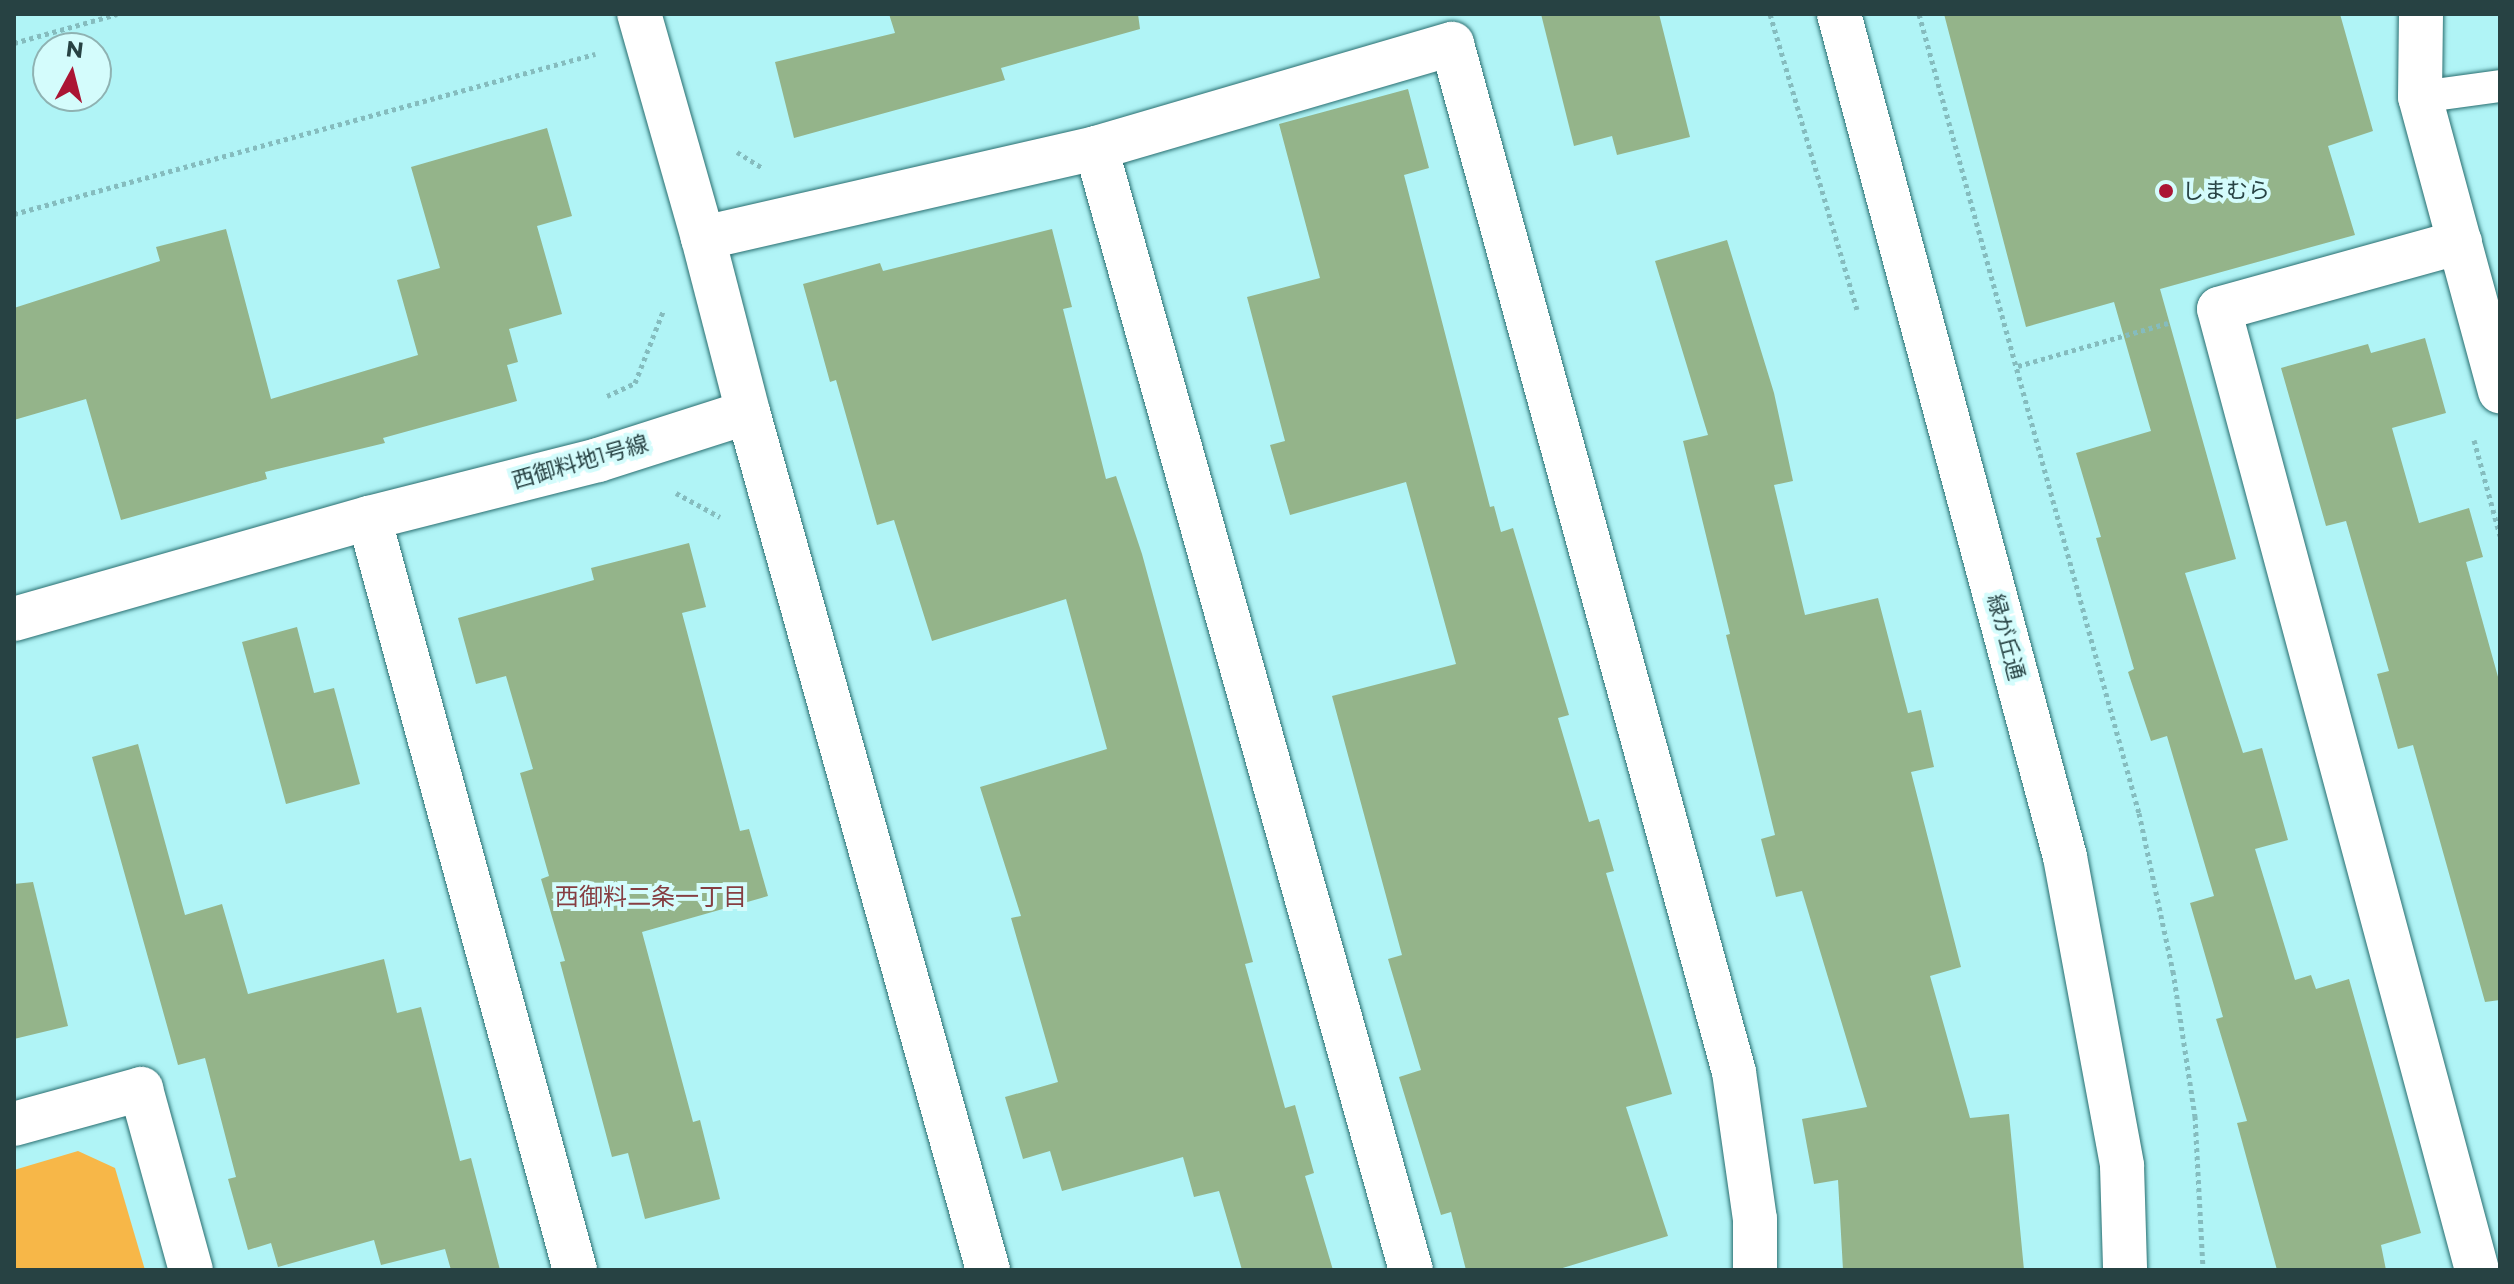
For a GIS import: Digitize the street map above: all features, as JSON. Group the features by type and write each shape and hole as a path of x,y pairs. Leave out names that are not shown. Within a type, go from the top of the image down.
{"street":[{"path":"639,14 988,1270"},
{"name":"緑が丘通","path":"1839,14 2065,857 2122,1166 2125,1270"},
{"path":"2421,14 2420,97 2500,391"},
{"path":"703,238 1096,148 1452,44 1734,1072 1755,1219 1755,1270"},
{"path":"1096,148 1411,1270"},
{"path":"2460,242 2219,309 2477,1270"},
{"name":"西御料地1号線","path":"14,619 369,518 598,460 748,412"},
{"path":"369,518 575,1270"},
{"path":"14,1124 141,1089 191,1270"}],"lane":[{"path":"2420,97 2500,86"}],"path":[{"path":"14,43 117,14"},
{"path":"1919,14 2139,813 2173,971 2195,1116 2203,1270"},
{"path":"14,214 603,52"},
{"path":"733,149 770,173"},
{"path":"595,401 635,383 670,297"},
{"path":"2018,366 2219,309"},
{"path":"670,490 730,523"}],"shaded area":[{"path":"78,1151 115,1168 145,1270 14,1270 14,1170"}],"building":[{"path":"889,14 1138,14 1140,29 1001,68 1005,80 794,138 775,62 895,33"},
{"path":"1541,14 1659,14 1690,137 1617,155 1612,136 1574,146"},
{"path":"1944,14 2340,14 2373,131 2328,146 2355,235 2160,289 2236,559 2185,573 2243,753 2262,748 2288,840 2255,849 2295,980 2311,975 2316,989 2349,979 2421,1233 2381,1245 2386,1270 2277,1270 2237,1123 2247,1121 2216,1019 2223,1017 2190,903 2214,896 2167,736 2151,741 2128,672 2134,669 2096,538 2101,537 2076,453 2151,431 2114,302 2026,327"},
{"path":"1408,89 1429,168 1404,175 1490,507 1494,506 1501,532 1513,528 1569,715 1558,718 1589,822 1599,819 1614,871 1606,873 1672,1094 1626,1107 1668,1236 1556,1270 1466,1270 1451,1212 1441,1215 1399,1077 1421,1070 1388,959 1402,955 1332,696 1456,664 1406,482 1290,515 1270,445 1285,441 1247,297 1320,278 1279,124"},
{"path":"547,128 572,216 537,226 562,314 509,329 518,362 507,365 517,401 383,438 385,443 265,472 267,479 121,520 86,399 14,420 14,308 160,261 156,247 226,229 271,399 418,355 397,280 440,268 411,167"},
{"path":"1052,229 1072,307 1063,309 1106,479 1116,476 1142,554 1253,962 1245,964 1285,1108 1295,1105 1314,1173 1305,1176 1333,1270 1242,1270 1219,1191 1194,1197 1183,1157 1062,1191 1050,1151 1023,1159 1005,1097 1058,1082 1011,918 1021,916 980,787 1107,749 1066,599 932,641 894,520 877,525 836,380 830,382 803,284 880,263 883,271"},
{"path":"1727,240 1774,393 1793,481 1774,485 1805,615 1878,598 1908,713 1921,710 1934,767 1911,772 1961,967 1930,976 1970,1118 2009,1114 2024,1270 1843,1270 1838,1180 1814,1184 1802,1119 1867,1107 1802,891 1776,897 1761,839 1775,835 1683,441 1708,435 1655,261"},
{"path":"2425,338 2446,413 2392,428 2419,523 2469,508 2483,557 2466,562 2500,684 2500,1000 2485,1002 2413,745 2398,749 2377,674 2389,671 2346,521 2326,526 2281,368 2368,344 2371,353"},
{"path":"689,543 706,607 682,613 740,831 749,829 768,896 642,932 693,1122 700,1120 720,1199 645,1219 628,1153 612,1157 560,962 565,961 541,879 549,876 520,773 533,769 506,676 476,684 458,618 594,580 591,568"},
{"path":"297,627 314,693 334,688 360,784 286,804 242,642"},
{"path":"138,744 185,915 222,904 248,994 384,959 397,1013 421,1007 460,1161 471,1158 500,1270 451,1270 445,1249 381,1265 374,1240 278,1267 271,1243 248,1250 228,1179 236,1177 205,1058 178,1065 92,757"},
{"path":"33,882 68,1026 14,1039 14,884"}],"place":[{"name":"しまむら","path":"2166,191"}],"district":[{"name":"西御料二条一丁目","path":"651,897"}]}
